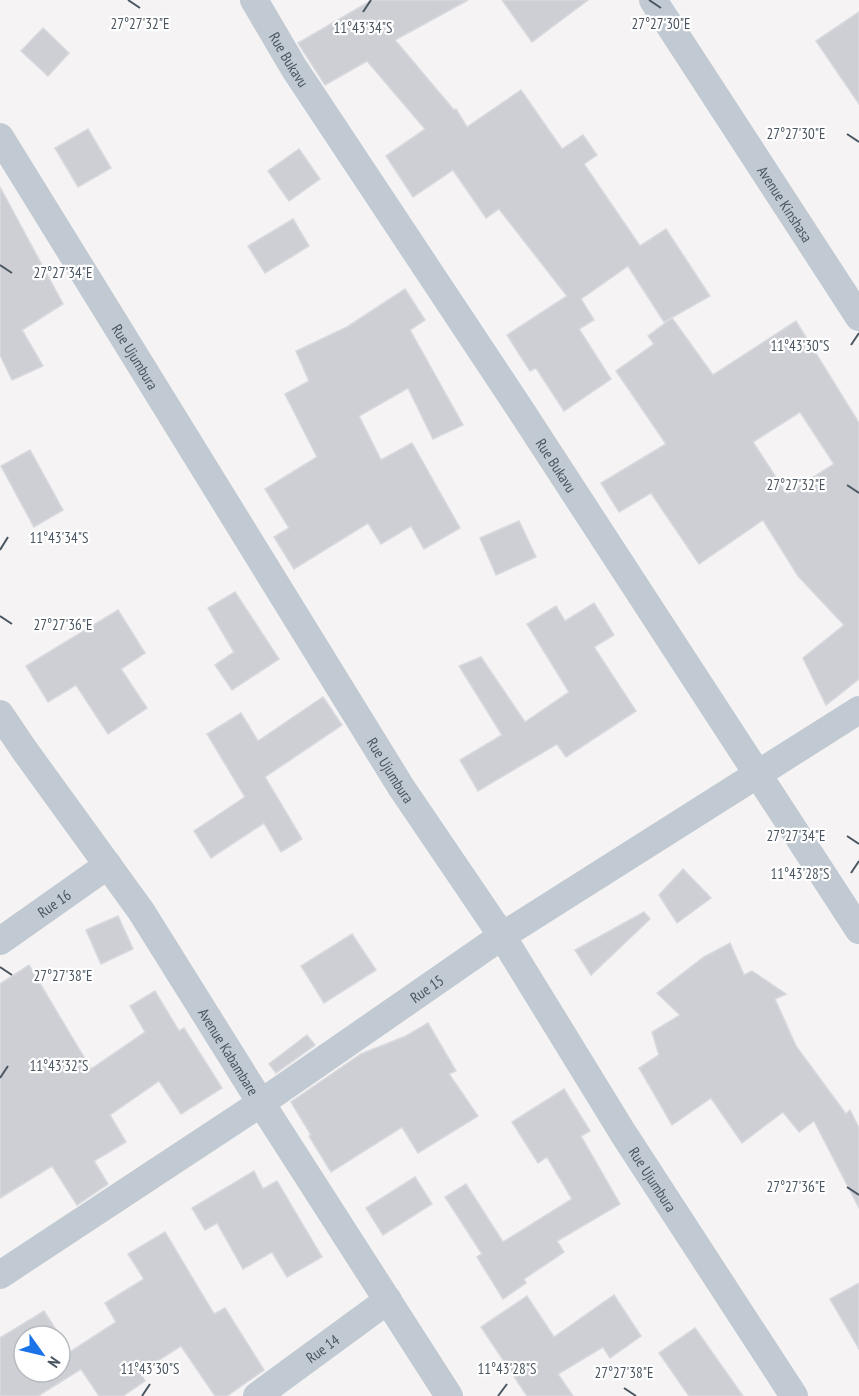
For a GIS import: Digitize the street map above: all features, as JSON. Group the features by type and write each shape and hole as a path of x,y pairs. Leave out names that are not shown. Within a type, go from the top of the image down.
{"street":[{"name":"Rue Bukavu","path":"254,0 294,68 527,418 859,930"},
{"name":"Avenue Kinshasa","path":"653,0 859,317"},
{"name":"Rue Ujumbura","path":"0,137 395,777 502,936 622,1133 794,1396"},
{"name":"Rue 15","path":"0,1275 261,1103 502,936 859,710"},
{"name":"Avenue Kabambare","path":"0,714 141,911 449,1396"},
{"name":"Rue 16","path":"0,941 108,865"},
{"name":"Rue 14","path":"256,1396 388,1300"}],"building":[{"path":"372,0 468,0 395,40 454,110 456,109 467,127 521,90 562,149 583,135 597,155 584,164 640,246 666,229 710,296 664,322 628,266 581,299 594,320 579,329 611,379 564,411 536,368 530,371 507,335 567,296 499,209 486,218 453,170 413,197 386,156 425,129 367,61 325,85 298,43"},
{"path":"502,0 588,0 532,42"},
{"path":"859,12 859,104 816,41"},
{"path":"43,28 69,53 48,76 21,51"},
{"path":"88,129 111,168 78,187 55,148"},
{"path":"299,149 320,179 289,201 268,171"},
{"path":"0,187 63,304 22,330 43,366 12,380 0,355"},
{"path":"293,219 309,246 265,273 248,246"},
{"path":"405,289 425,320 410,330 463,425 433,439 408,388 359,416 381,460 412,443 460,528 424,549 411,526 381,544 368,523 294,569 274,537 289,528 265,489 317,457 285,394 309,381 296,351 347,327"},
{"path":"672,318 713,375 796,321 859,423 859,679 826,705 803,658 844,625 798,576 763,520 699,564 651,493 619,512 601,483 666,444 616,371 654,344 648,336","holes":["800,412 834,464 787,494 753,442"]},
{"path":"30,450 63,510 34,527 1,466"},
{"path":"519,521 536,557 496,575 480,538"},
{"path":"235,592 279,659 232,690 215,665 234,652 208,608"},
{"path":"594,603 614,635 594,647 636,711 566,757 557,744 478,791 460,760 502,735 459,666 481,657 525,722 569,692 527,624 556,606 565,621"},
{"path":"118,610 145,653 121,669 147,708 108,734 76,685 48,702 26,666"},
{"path":"323,697 342,725 265,777 302,839 281,852 264,823 211,858 194,831 245,797 207,734 241,713 258,741"},
{"path":"683,869 711,898 677,923 659,895"},
{"path":"644,912 650,919 591,975 575,950"},
{"path":"118,916 133,949 101,964 86,930"},
{"path":"352,934 376,970 324,1003 301,966"},
{"path":"730,943 744,975 752,971 786,994 775,999 796,1046 846,1114 850,1110 859,1128 859,1208 814,1121 799,1132 783,1112 742,1143 711,1098 672,1125 639,1068 659,1055 652,1032 680,1015 657,993 704,957"},
{"path":"29,965 91,1069 145,1032 130,1006 155,991 179,1031 184,1028 222,1088 181,1114 159,1081 110,1115 126,1142 94,1161 108,1184 77,1205 52,1166 0,1198 0,984"},
{"path":"428,1023 456,1071 449,1074 478,1116 418,1153 402,1127 331,1172 291,1102 361,1054 406,1036"},
{"path":"307,1035 315,1045 276,1073 269,1064"},
{"path":"564,1089 590,1131 581,1136 620,1204 557,1241 564,1252 524,1279 526,1283 503,1299 477,1257 482,1254 445,1197 466,1184 503,1242 572,1199 547,1157 538,1163 512,1122"},
{"path":"254,1171 263,1189 277,1181 322,1257 287,1277 272,1252 243,1269 217,1223 205,1230 192,1208"},
{"path":"415,1177 432,1204 383,1235 366,1208"},
{"path":"165,1232 214,1314 225,1308 264,1370 227,1396 215,1396 181,1346 140,1372 145,1381 123,1396 99,1396 81,1369 72,1375 72,1351 116,1322 105,1303 144,1279 128,1254"},
{"path":"859,1283 859,1349 830,1299"},
{"path":"614,1295 641,1336 610,1358 603,1347 558,1374 573,1396 527,1396 481,1327 527,1296 554,1337"},
{"path":"44,1311 52,1324 23,1324"},
{"path":"695,1328 743,1396 689,1396 659,1353"},
{"path":"12,1331 12,1384 57,1384 38,1396 0,1396 0,1338"}]}
